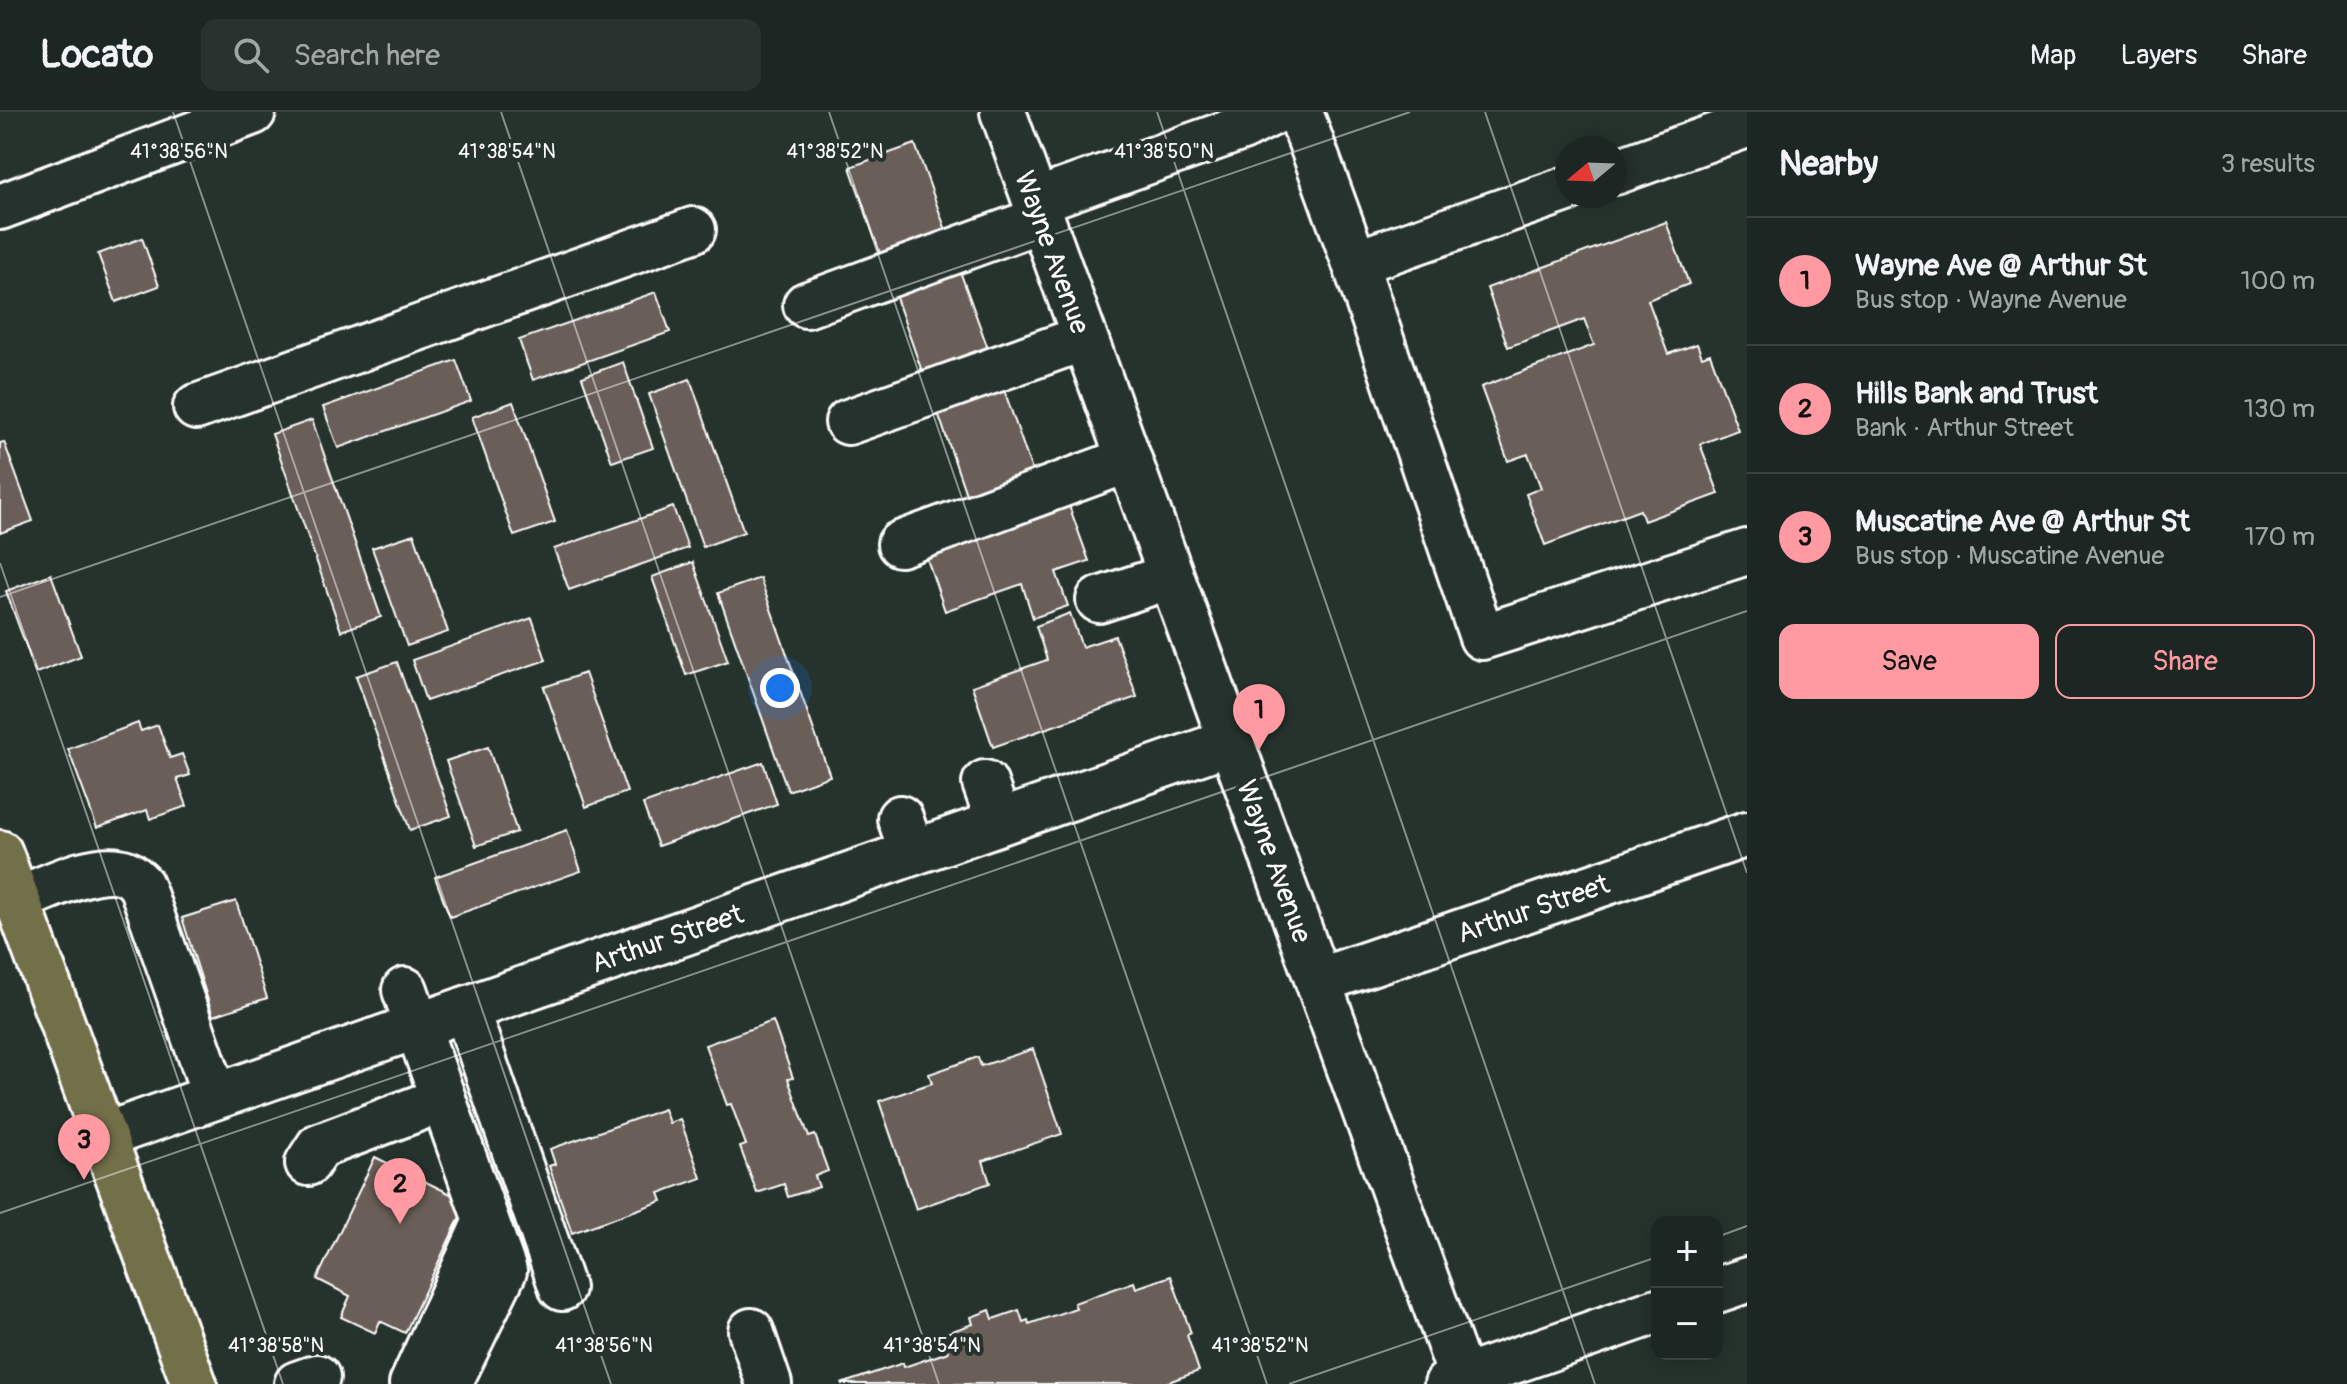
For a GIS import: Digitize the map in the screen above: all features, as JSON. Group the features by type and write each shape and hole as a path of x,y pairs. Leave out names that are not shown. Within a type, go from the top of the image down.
{"main road":[{"path":"0,853 194,1384"}],"street":[{"path":"0,207 253,112"},
{"name":"Wayne Avenue","path":"1003,112 1318,981 1458,1382"},
{"path":"806,305 1242,128 1274,112"},
{"path":"1300,112 1355,263 1482,637 1747,552"},
{"path":"1627,168 1744,124"},
{"path":"1355,263 1555,193"},
{"path":"196,407 693,230"},
{"path":"848,422 1084,338"},
{"path":"900,544 1128,460"},
{"path":"1099,600 1171,576"},
{"name":"Arthur Street","path":"103,1136 215,1096 412,1008 466,1009 992,803 1232,741"},
{"name":"Arthur Street","path":"1318,981 1747,834"},
{"path":"17,900 63,880 100,871 116,870 130,874 141,885 215,1096"},
{"path":"412,1008 504,1271 449,1384"},
{"path":"466,1009 562,1288"},
{"path":"308,1163 319,1146 443,1099"},
{"path":"412,1384 486,1221"},
{"path":"1723,1288 1747,1280"},
{"path":"1458,1382 1651,1313"},
{"path":"751,1331 769,1384"}],"building":[{"path":"915,144 949,239 883,262 850,167"},
{"path":"1666,222 1689,284 1648,300 1668,354 1697,344 1702,357 1710,354 1738,430 1700,444 1719,494 1644,521 1640,510 1545,545 1526,494 1541,488 1528,454 1508,461 1481,387 1594,345 1584,319 1508,347 1487,288"},
{"path":"142,238 159,286 116,302 98,254"},
{"path":"957,263 991,357 925,380 892,286"},
{"path":"656,292 670,332 533,380 519,340"},
{"path":"456,360 471,401 338,448 323,407"},
{"path":"623,362 653,448 612,462 582,377"},
{"path":"690,379 744,532 703,547 649,394"},
{"path":"1001,381 1034,476 968,500 935,404"},
{"path":"513,402 555,522 514,536 472,417"},
{"path":"312,420 381,617 341,631 272,434"},
{"path":"4,442 33,521 0,533 0,443"},
{"path":"1067,500 1089,561 1056,572 1068,606 1033,618 1022,584 945,611 924,550"},
{"path":"673,507 688,548 569,590 554,549"},
{"path":"414,534 448,632 407,646 372,548"},
{"path":"693,562 728,661 686,675 652,577"},
{"path":"51,574 81,656 36,673 6,591"},
{"path":"760,578 830,776 788,791 718,593"},
{"path":"1070,613 1082,647 1115,636 1137,697 993,747 972,686 1047,660 1036,626"},
{"path":"532,618 546,660 426,701 412,660"},
{"path":"397,662 451,816 410,830 356,676"},
{"path":"585,673 627,792 586,807 544,687"},
{"path":"138,723 141,731 158,725 170,758 182,754 190,775 177,779 187,806 150,819 147,810 97,828 68,749"},
{"path":"488,747 517,832 476,846 446,761"},
{"path":"763,762 777,804 658,846 643,804"},
{"path":"567,830 581,871 450,917 435,877"},
{"path":"236,901 267,998 213,1016 182,918"},
{"path":"773,1021 793,1078 788,1079 809,1137 815,1135 828,1171 815,1176 819,1187 788,1197 784,1184 757,1193 740,1147 746,1145 731,1104 727,1105 705,1045"},
{"path":"1033,1049 1062,1134 983,1161 990,1183 916,1209 879,1101 932,1083 929,1074 978,1057 981,1066"},
{"path":"664,1109 669,1123 680,1119 701,1178 659,1193 662,1201 572,1233 549,1166 555,1164 550,1149"},
{"path":"375,1157 467,1202 405,1333 380,1321 375,1333 341,1317 350,1296 317,1279"},
{"path":"1171,1276 1191,1333 1187,1335 1199,1371 1163,1384 841,1384 948,1352 946,1346 950,1344 946,1333 973,1324 971,1317 990,1310 993,1319 1019,1310 1023,1322 1028,1320 1029,1324 1076,1308 1074,1303 1134,1282 1136,1288"}],"place":[{"name":"Wayne Ave @ Arthur St","path":"1259,750"},
{"name":"Muscatine Ave @ Arthur St","path":"84,1180"},
{"name":"Hills Bank and Trust","path":"400,1224"}]}
